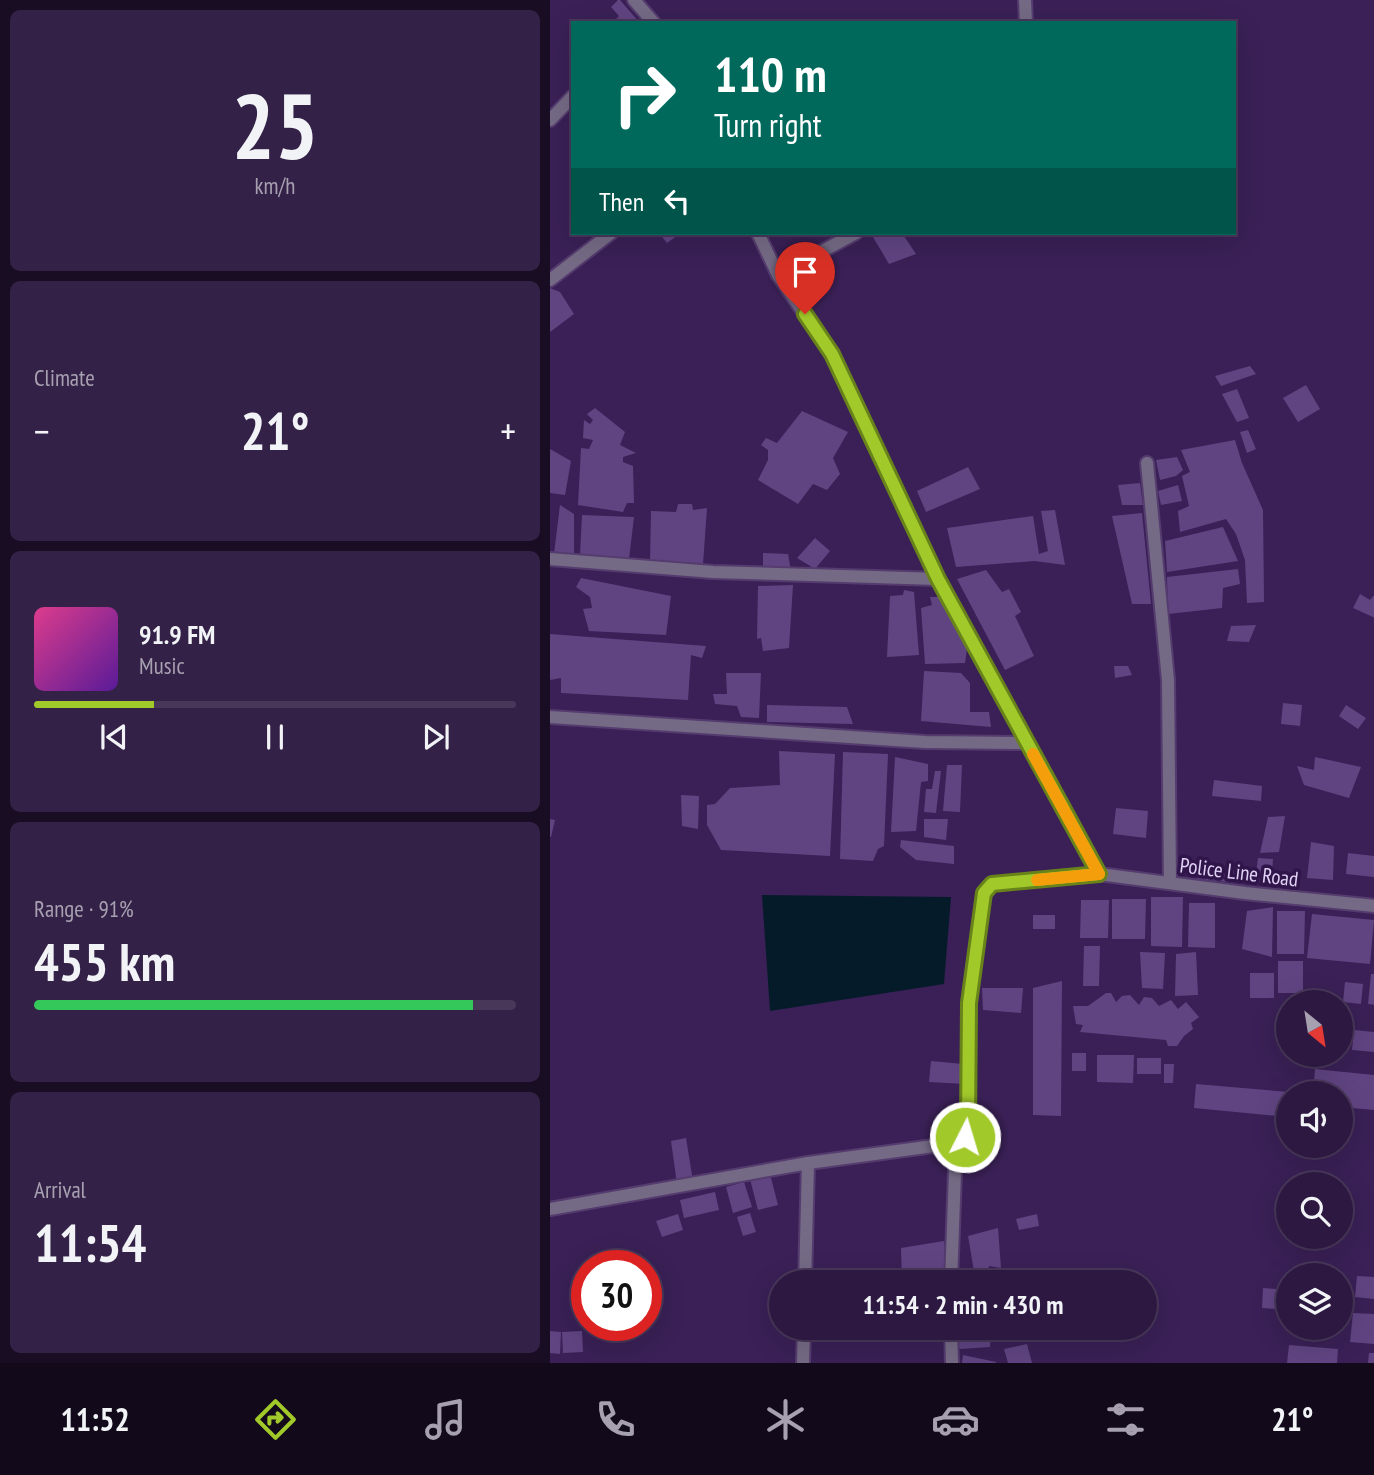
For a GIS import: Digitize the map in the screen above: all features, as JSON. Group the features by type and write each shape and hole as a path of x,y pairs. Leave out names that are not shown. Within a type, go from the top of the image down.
{"street":[{"path":"634,0 652,21"},
{"path":"1025,0 1026,21"},
{"path":"550,120 571,98"},
{"path":"550,279 608,235"},
{"path":"759,235 778,275 832,354 938,579 1099,874"},
{"path":"778,275 852,235"},
{"path":"1147,463 1168,680 1171,883"},
{"path":"550,559 713,572 938,579"},
{"path":"550,717 912,741 1027,743"},
{"name":"Police Line Road","path":"956,1143 965,1137 968,1127 969,1003 984,893 992,884 1099,874 1374,906"},
{"path":"550,1209 808,1163 956,1143 951,1270"},
{"path":"805,1270 808,1163"},
{"path":"803,1363 804,1340"},
{"path":"951,1340 952,1363"}],"water":[{"path":"762,895 951,897 944,984 770,1011"}],"building":[{"path":"620,0 638,21 614,21 619,16 611,7"},
{"path":"661,235 678,235 667,243"},
{"path":"903,235 916,254 889,264 873,237"},
{"path":"550,288 560,292 574,314 550,332"},
{"path":"1250,366 1256,374 1221,386 1215,376"},
{"path":"1306,385 1320,409 1298,422 1283,398"},
{"path":"1237,389 1249,418 1237,422 1222,394"},
{"path":"595,408 625,432 620,445 636,453 623,457 623,462 633,466 634,503 627,503 623,512 578,505 581,448 589,449 593,440 583,438 584,420 590,424 593,420 587,414"},
{"path":"802,411 848,432 833,458 840,474 827,490 813,484 798,504 758,480 768,460 768,450 761,445 766,438 777,443"},
{"path":"1248,430 1256,449 1247,453 1240,432"},
{"path":"1235,440 1263,510 1264,602 1247,603 1245,560 1236,534 1226,519 1180,532 1178,511 1189,506 1182,476 1190,472 1181,450"},
{"path":"550,449 571,461 565,495 550,493"},
{"path":"1177,457 1183,470 1176,476 1160,480 1156,460"},
{"path":"968,467 980,489 926,512 917,491"},
{"path":"1140,483 1143,505 1122,505 1118,485"},
{"path":"1178,485 1182,501 1161,505 1158,491"},
{"path":"678,504 692,504 693,510 707,508 703,564 650,562 651,511 676,512"},
{"path":"560,505 574,514 574,554 554,554"},
{"path":"1055,510 1065,565 1034,561 956,567 947,528 1033,516 1039,554 1048,551 1041,511"},
{"path":"1142,513 1151,604 1132,604 1112,516"},
{"path":"582,515 634,517 629,559 580,555"},
{"path":"1223,527 1238,561 1167,572 1165,541"},
{"path":"815,538 830,551 815,569 797,558"},
{"path":"763,553 788,554 791,571 763,569"},
{"path":"1238,569 1240,584 1223,588 1222,608 1168,614 1167,577"},
{"path":"986,570 1002,592 1009,589 1021,612 1015,616 1034,656 1005,670 957,579"},
{"path":"581,578 671,596 666,635 589,631 583,609 592,608 590,597 576,587"},
{"path":"793,585 789,648 763,651 761,638 757,639 758,586"},
{"path":"904,590 914,592 919,655 887,657 890,596 903,595"},
{"path":"1360,594 1370,600 1375,594 1375,618 1353,608"},
{"path":"930,597 940,597 967,649 965,663 925,664 921,608 932,605"},
{"path":"1256,625 1249,642 1227,641 1231,626"},
{"path":"550,634 706,646 702,658 691,655 688,700 561,693 561,678 550,680"},
{"path":"1114,666 1128,666 1132,675 1115,678"},
{"path":"924,671 961,673 970,683 970,712 989,712 991,727 921,721"},
{"path":"726,673 761,673 759,718 741,717 737,706 715,704 713,694 727,694"},
{"path":"1283,703 1302,705 1300,726 1281,724"},
{"path":"767,705 847,707 853,724 767,722"},
{"path":"1346,705 1366,718 1358,729 1339,716"},
{"path":"779,751 835,754 830,856 721,850 707,825 707,805 715,804 730,788 780,785"},
{"path":"843,752 888,754 884,846 878,849 873,861 840,859"},
{"path":"895,757 928,764 928,781 921,782 916,831 891,832"},
{"path":"1315,757 1361,767 1349,798 1304,785 1297,766 1314,770"},
{"path":"947,765 962,765 960,812 943,811"},
{"path":"935,771 941,771 936,813 924,812 926,789 932,789"},
{"path":"1214,780 1262,786 1261,801 1212,796"},
{"path":"681,795 699,796 698,829 682,826"},
{"path":"1116,808 1148,811 1146,838 1113,834"},
{"path":"1285,816 1279,852 1260,853 1268,817"},
{"path":"550,819 555,820 551,837 550,837"},
{"path":"924,819 948,819 946,840 924,837"},
{"path":"901,840 954,846 954,864 916,860 900,847"},
{"path":"1311,842 1334,846 1333,880 1307,878"},
{"path":"1348,853 1375,856 1375,877 1346,874"},
{"path":"1258,858 1273,859 1271,884 1255,882"},
{"path":"1198,866 1252,872 1250,884 1197,879"},
{"path":"1151,897 1183,897 1182,947 1151,946"},
{"path":"1112,899 1146,899 1145,939 1112,939"},
{"path":"1081,900 1109,900 1108,938 1080,938"},
{"path":"1189,903 1215,903 1215,948 1188,947"},
{"path":"1273,907 1272,957 1242,949 1247,911"},
{"path":"1277,911 1305,911 1304,954 1277,954"},
{"path":"1312,914 1374,920 1370,964 1307,958"},
{"path":"1033,915 1055,915 1055,929 1033,929"},
{"path":"1084,946 1100,946 1099,986 1083,986"},
{"path":"1140,952 1165,953 1163,989 1142,988"},
{"path":"1196,952 1198,995 1175,996 1176,954"},
{"path":"1278,961 1303,961 1303,990 1278,990"},
{"path":"1250,973 1274,973 1274,998 1250,998"},
{"path":"1371,974 1375,974 1375,1005 1368,1004"},
{"path":"1062,981 1061,1116 1033,1115 1033,988"},
{"path":"1345,982 1363,984 1361,1004 1353,1003 1353,990 1344,990"},
{"path":"982,988 1023,988 1021,1013 983,1010"},
{"path":"1106,993 1111,993 1116,1002 1122,996 1130,995 1139,1005 1144,997 1152,998 1159,1006 1171,1000 1178,1009 1186,1002 1199,1017 1191,1023 1193,1029 1177,1046 1168,1046 1166,1040 1080,1032 1083,1025 1076,1024 1073,1006 1088,1006"},
{"path":"1354,1030 1375,1032 1375,1052 1353,1050"},
{"path":"1072,1053 1086,1053 1086,1071 1072,1071"},
{"path":"1097,1055 1134,1055 1133,1083 1097,1082"},
{"path":"1137,1058 1161,1058 1161,1074 1137,1074"},
{"path":"931,1061 963,1064 965,1084 929,1082"},
{"path":"1164,1064 1174,1064 1173,1083 1164,1083"},
{"path":"1315,1069 1375,1075 1375,1110 1353,1108 1353,1081 1314,1081"},
{"path":"1196,1084 1276,1091 1276,1116 1194,1108"},
{"path":"686,1138 693,1181 677,1184 671,1141"},
{"path":"770,1174 778,1205 758,1210 750,1179"},
{"path":"744,1182 752,1207 733,1213 726,1187"},
{"path":"715,1192 719,1210 684,1218 680,1200"},
{"path":"750,1213 756,1232 743,1236 737,1217"},
{"path":"678,1214 683,1230 662,1237 656,1221"},
{"path":"1037,1214 1039,1226 1019,1230 1016,1219"},
{"path":"998,1228 1001,1268 989,1266 988,1270 974,1270 968,1236"},
{"path":"944,1241 947,1270 902,1270 901,1248"},
{"path":"1357,1276 1375,1277 1375,1299 1355,1297"},
{"path":"1263,1288 1276,1289 1276,1309 1262,1308"},
{"path":"1353,1313 1375,1314 1375,1344 1350,1342 1353,1340"},
{"path":"550,1331 561,1332 560,1354 550,1353"},
{"path":"562,1332 571,1332 571,1341 582,1341 583,1352 563,1353"},
{"path":"958,1340 990,1340 990,1347 960,1349"},
{"path":"1027,1344 1032,1363 1008,1363 1004,1349"},
{"path":"1289,1345 1338,1349 1337,1363 1287,1363"},
{"path":"1369,1353 1375,1353 1375,1363 1368,1363"},
{"path":"963,1355 996,1362 996,1363 962,1363"}],"slow traffic":[{"path":"1033,754 1099,874 1037,880"}],"route":[{"path":"805,314 832,354 938,579 1099,874 992,884 984,893 969,1003 968,1127 965,1137"}]}
